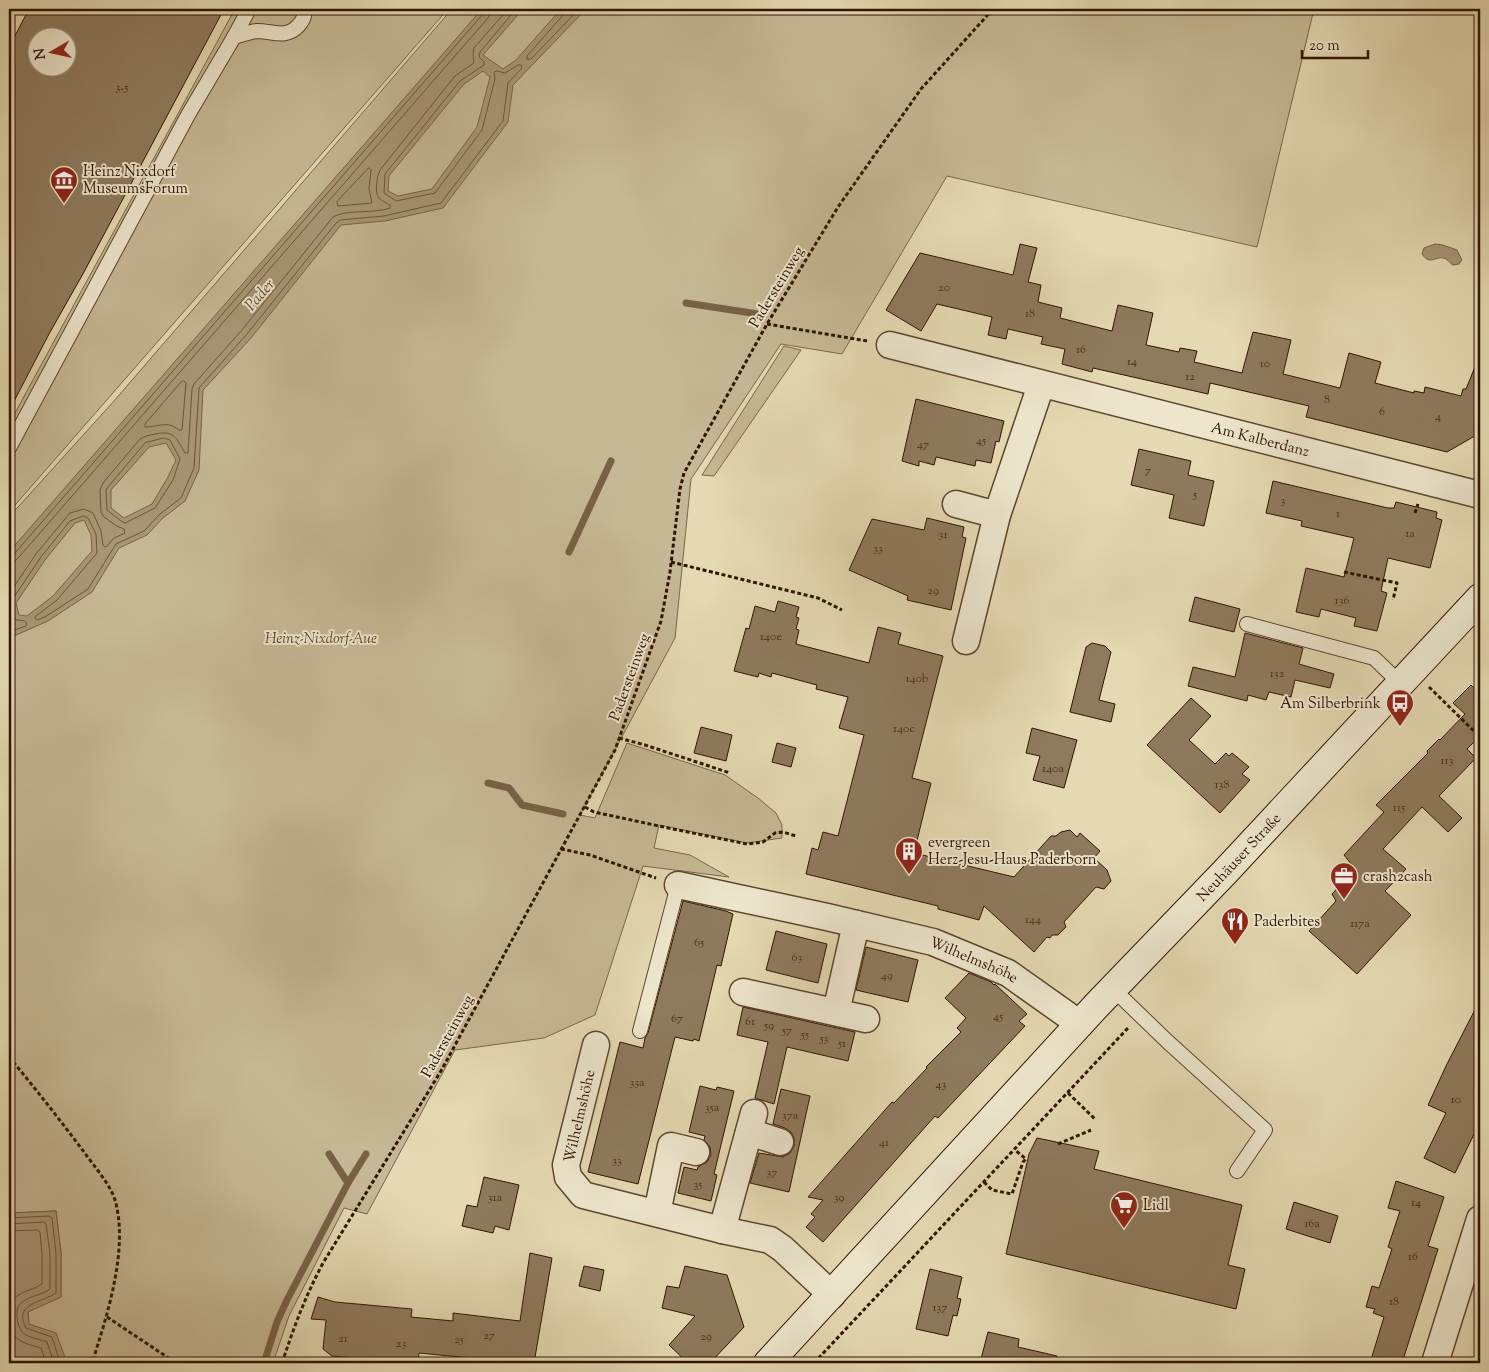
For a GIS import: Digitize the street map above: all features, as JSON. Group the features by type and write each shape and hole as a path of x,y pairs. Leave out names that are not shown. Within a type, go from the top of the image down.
{"main road":[{"name":"Neuhäuser Straße","path":"832,1295 1080,1024 1407,678 1480,598"},
{"path":"768,1363 832,1295"}],"street":[{"name":"Am Kalberdanz","path":"890,346 1480,495"},
{"path":"966,641 997,515 1041,385"},
{"path":"956,504 997,515"},
{"name":"Wilhelmshöhe","path":"678,885 933,942 1008,973 1080,1024"},
{"path":"836,1012 856,924"},
{"path":"743,992 866,1019"},
{"name":"Wilhelmshöhe","path":"596,1045 566,1165 568,1177 583,1194 722,1230 770,1240 783,1249 832,1295"},
{"path":"722,1230 752,1123 780,1142"},
{"path":"657,1213 671,1146 696,1152"},
{"path":"1435,1363 1480,1218"}],"lane":[{"path":"9,448 188,115 249,9"},
{"path":"234,37 256,31 288,33 295,29 305,17 305,9"},
{"path":"1246,624 1374,658 1407,678"},
{"path":"640,1031 678,885"},
{"path":"1114,989 1265,1130 1237,1171"}],"path":[{"path":"9,17 13,9"},
{"name":"Padersteinweg","path":"282,1363 298,1315 322,1263 441,1071 615,750 661,621 684,473 766,324 838,207 921,89 993,9"},
{"path":"766,324 890,346"},
{"path":"671,562 818,598 842,610"},
{"path":"1344,572 1397,583 1393,600"},
{"path":"1407,678 1480,737"},
{"path":"619,738 646,745 730,774"},
{"path":"585,807 594,812 747,844 763,842 775,832 796,836"},
{"path":"561,849 590,855 678,885"},
{"path":"814,1363 1140,1015"},
{"path":"9,1057 73,1137 102,1176 114,1197 119,1218 116,1275 107,1317 92,1363"},
{"path":"1068,1093 1095,1120"},
{"path":"1058,1144 1091,1130"},
{"path":"984,1182 992,1190 1012,1194 1023,1162 1026,1160 1015,1150"},
{"path":"107,1317 176,1363"}],"green space":[{"path":"235,9 448,9 9,512 9,424"},
{"name":"Heinz-Nixdorf-Aue","path":"452,9 1314,9 1257,247 947,176 842,354 781,344 691,479 675,638 580,815 595,818 627,743 725,775 776,813 782,825 782,838 747,843 659,825 654,848 690,855 729,877 643,866 595,1015 544,1038 455,1050 367,1214 344,1208 289,1316 273,1363 65,1363 66,1360 39,1328 29,1324 28,1311 61,1297 61,1253 56,1211 9,1213 9,517 114,401"},
{"path":"784,346 801,350 714,476 702,475"}],"water":[{"name":"Pader","path":"482,9 523,9 483,55 503,69 516,60 561,9 586,9 513,85 508,122 443,208 385,221 341,225 251,338 203,390 199,470 185,501 163,518 147,535 119,548 92,592 48,621 14,636 9,648 9,552","holes":["483,71 490,77 477,127 432,189 398,196 388,191 389,176 464,84","166,443 176,460 152,504 124,518 111,508 111,490 149,447","84,520 91,535 92,551 53,596 27,616 19,615 16,603 45,560 75,523"]},
{"path":"1435,244 1457,250 1462,260 1459,264 1453,265 1442,258 1428,260 1422,254 1424,248"},
{"path":"56,1211 61,1253 61,1297 28,1312 29,1324 56,1333 66,1360 65,1363 9,1363 9,1213"}],"building":[{"path":"29,9 224,9 49,334 9,411 9,47"},
{"path":"1020,244 1037,248 1028,282 1041,285 1038,302 1062,308 1060,318 1112,331 1118,305 1153,313 1146,345 1179,352 1180,348 1197,351 1194,362 1242,373 1253,332 1291,340 1283,374 1340,388 1349,353 1381,362 1375,383 1414,393 1414,391 1424,393 1425,387 1461,396 1480,357 1480,433 1447,452 1306,417 1309,406 1210,383 1208,394 1093,368 1092,372 1062,364 1065,349 1041,344 1043,337 1008,329 1006,339 988,335 992,317 937,304 921,331 886,310 920,253 1013,275"},
{"path":"916,399 1004,421 999,442 996,441 991,463 976,460 975,466 936,457 934,465 919,461 919,466 902,461"},
{"path":"1139,449 1191,461 1188,475 1214,481 1204,526 1169,518 1174,495 1131,485"},
{"path":"1273,481 1388,508 1394,508 1396,502 1437,512 1436,518 1442,520 1430,568 1388,558 1381,591 1387,593 1377,631 1354,626 1356,618 1321,609 1319,617 1296,612 1306,568 1344,577 1354,538 1301,526 1302,521 1266,513"},
{"path":"927,518 964,527 962,537 966,538 951,610 907,600 908,596 849,570 872,519 924,530"},
{"path":"1195,597 1240,609 1234,632 1189,621"},
{"path":"778,601 799,607 796,617 799,618 796,629 799,630 796,644 869,663 878,627 901,633 898,644 943,656 912,778 931,783 914,853 1014,877 1051,836 1056,836 1061,832 1070,830 1077,837 1080,833 1100,851 1094,858 1107,870 1111,881 1104,889 1096,887 1064,922 1066,927 1058,935 1052,935 1050,938 1047,937 1034,952 984,906 979,920 938,909 938,906 806,874 812,848 818,850 823,832 838,836 864,735 839,728 848,697 816,689 817,685 772,673 771,677 759,673 758,677 734,671 746,628 749,629 755,606 775,612"},
{"path":"1245,633 1303,648 1299,664 1334,674 1330,688 1295,680 1291,697 1269,692 1266,700 1248,695 1247,701 1188,686 1193,667 1235,677"},
{"path":"1092,643 1105,646 1111,652 1099,700 1115,704 1111,722 1070,712 1086,647"},
{"path":"1471,685 1480,694 1480,736 1467,749 1476,758 1439,796 1462,818 1448,832 1422,807 1383,849 1406,869 1385,891 1411,915 1357,974 1309,931 1336,901 1332,894 1355,869 1344,855 1384,812 1376,805 1465,714 1453,703"},
{"path":"1191,698 1211,716 1189,740 1215,764 1226,753 1229,756 1232,753 1249,767 1242,774 1250,780 1220,813 1147,745"},
{"path":"701,727 732,735 726,761 694,753"},
{"path":"1032,728 1077,740 1064,788 1033,780 1040,756 1026,753"},
{"path":"777,743 796,748 791,767 772,762"},
{"path":"683,901 733,914 721,966 717,965 699,1041 675,1037 638,1184 588,1172 620,1042 643,1048"},
{"path":"776,931 827,944 818,983 766,970"},
{"path":"866,947 918,960 908,1002 856,990"},
{"path":"969,973 995,984 1027,1014 1019,1021 1025,1026 938,1118 935,1116 823,1242 806,1227 815,1217 811,1214 823,1200 808,1197 892,1102 894,1103 961,1032 957,1028 966,1018 945,998"},
{"path":"1480,1000 1480,1122 1455,1173 1424,1158 1446,1113 1428,1105"},
{"path":"743,1007 855,1032 848,1061 787,1047 774,1104 755,1098 768,1042 737,1035"},
{"path":"700,1086 716,1090 717,1087 734,1091 714,1174 717,1175 711,1201 678,1193 684,1167 697,1170 698,1167 707,1162 711,1155 710,1147 704,1140 705,1136 689,1132"},
{"path":"781,1089 810,1096 789,1192 750,1183 759,1153 783,1157 790,1153 794,1146 794,1138 791,1132 773,1124"},
{"name":"Lidl","path":"1037,1138 1099,1151 1094,1169 1242,1205 1228,1265 1245,1269 1236,1309 1006,1254 1029,1154"},
{"path":"484,1177 519,1185 509,1230 495,1226 493,1233 462,1226 467,1205 477,1207"},
{"path":"1396,1181 1444,1197 1428,1246 1438,1249 1402,1363 1370,1363 1384,1317 1373,1313 1375,1309 1366,1307 1372,1286 1379,1288 1392,1249 1388,1247 1400,1211 1388,1208"},
{"path":"1294,1202 1338,1216 1330,1243 1286,1229"},
{"path":"530,1253 552,1258 534,1363 501,1363 502,1361 419,1353 418,1363 332,1356 323,1349 326,1320 311,1319 318,1297 335,1302 412,1309 411,1317 453,1321 453,1313 520,1321"},
{"path":"584,1266 604,1270 600,1291 579,1286"},
{"path":"685,1266 727,1275 744,1327 710,1363 688,1363 669,1345 695,1316 662,1308 667,1286 679,1288"},
{"path":"930,1269 962,1277 957,1298 961,1299 957,1316 953,1315 948,1336 916,1329"},
{"path":"988,1332 1019,1339 1018,1347 1057,1356 1056,1363 980,1363"}],"waterway":[{"path":"686,303 758,314"},
{"path":"569,552 611,461"},
{"path":"488,783 509,788 522,805 563,814"},
{"path":"264,1363 277,1322 287,1300 348,1183 329,1154"},
{"path":"348,1183 366,1154"}],"place":[{"name":"Heinz Nixdorf MuseumsForum","path":"64,204"},
{"name":"Am Silberbrink","path":"1400,727"},
{"name":"evergreen Herz-Jesu-Haus Paderborn","path":"909,875"},
{"name":"crash2cash","path":"1344,900"},
{"name":"Paderbites","path":"1235,945"},
{"name":"Lidl","path":"1124,1229"}]}
